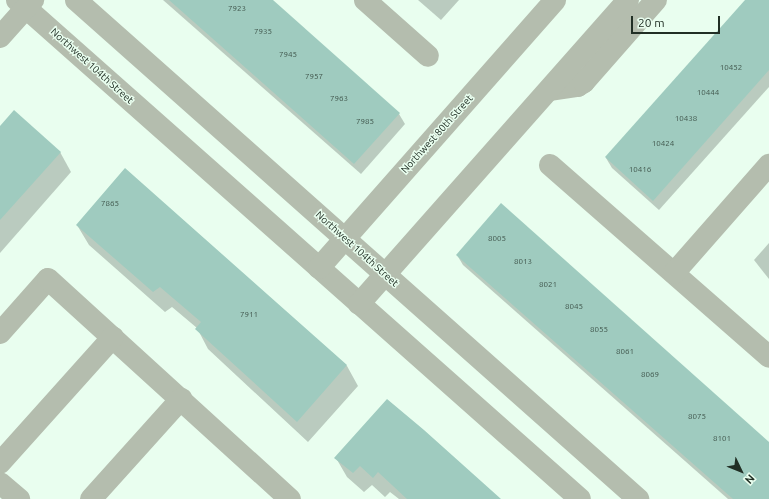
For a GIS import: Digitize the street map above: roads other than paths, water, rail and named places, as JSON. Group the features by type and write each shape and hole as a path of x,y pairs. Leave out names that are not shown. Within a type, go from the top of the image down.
{"street":[{"name":"Northwest 104th Street","path":"76,0 638,499"},
{"path":"365,0 428,56"},
{"name":"Northwest 80th Street","path":"318,268 555,0"},
{"path":"359,304 628,0"},
{"path":"549,90 578,86 584,82 656,0"},
{"name":"Northwest 104th Street","path":"25,3 318,268 580,499"},
{"path":"0,37 25,3"},
{"path":"550,165 769,357"},
{"path":"674,273 769,165"},
{"path":"0,333 48,279 290,499"},
{"path":"0,463 113,337"},
{"path":"91,499 181,400"},
{"path":"0,483 19,499"}]}
